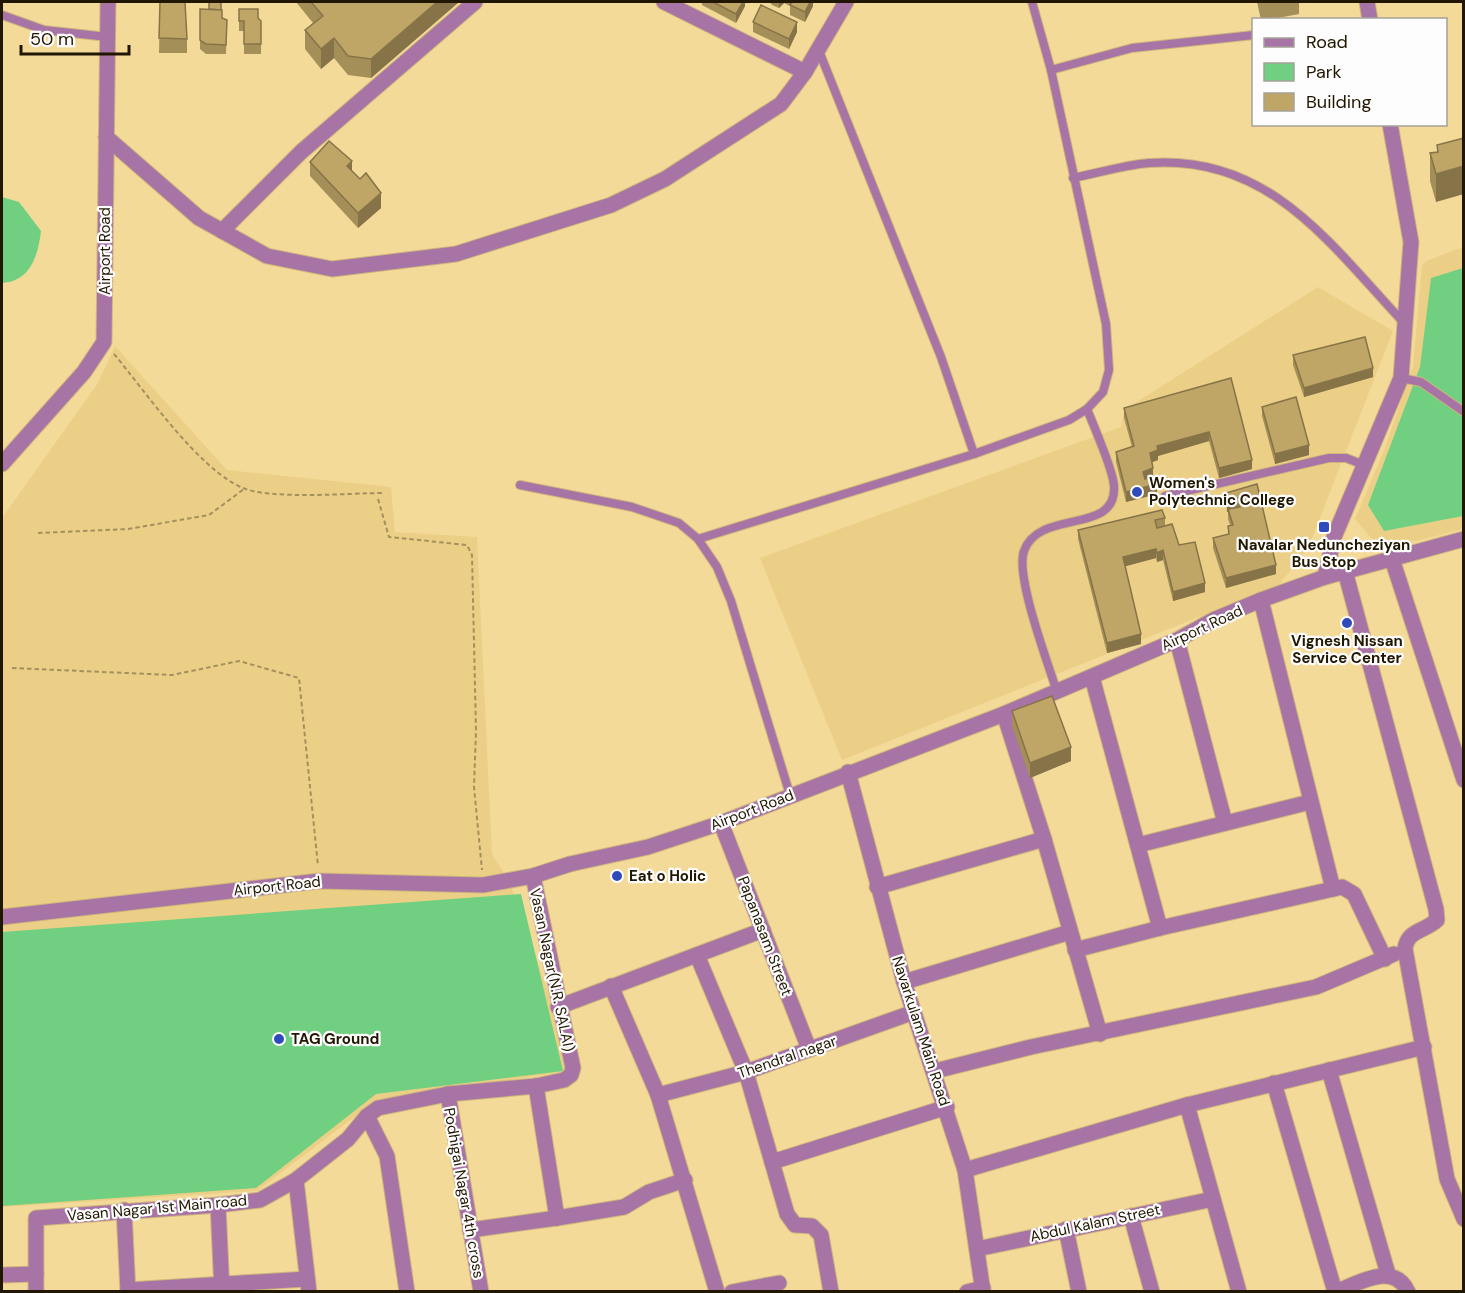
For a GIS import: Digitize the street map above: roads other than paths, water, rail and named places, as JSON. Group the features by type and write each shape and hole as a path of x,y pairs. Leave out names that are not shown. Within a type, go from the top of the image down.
{"street":[{"name":"Airport Road","path":"2,464 84,372 104,342 108,2"},
{"path":"222,231 301,152 475,2"},
{"path":"664,2 805,72"},
{"path":"106,136 199,218 267,256 332,269 456,254 611,205 665,179 780,104 805,72 846,2"},
{"path":"1367,2 1370,18"},
{"path":"1324,577 1334,537 1401,378 1411,242 1390,126"},
{"name":"Airport Road","path":"2,917 319,881 483,885 532,876 570,864 648,847 721,823 848,772 1004,714 1177,640 1213,620 1261,600 1324,577 1464,539"},
{"path":"1392,559 1464,780"},
{"path":"1345,571 1436,909 1437,920 1429,928 1413,933 1406,940 1405,949 1447,1179 1464,1219"},
{"path":"1261,600 1333,889"},
{"path":"1177,640 1225,823"},
{"path":"1092,677 1160,928"},
{"path":"1004,714 1044,839 1100,1034"},
{"name":"Navarkulam Main Road","path":"848,772 904,982 947,1107 965,1170 977,1249 978,1290"},
{"path":"1138,844 1310,801"},
{"name":"Papanasam Street","path":"721,823 809,1050"},
{"path":"877,887 1044,839"},
{"name":"Vasan Nagar(N.R. SALAI)","path":"348,1139 367,1116 378,1108 448,1094 536,1086 564,1080 571,1075 573,1068 558,1007 532,876"},
{"path":"1075,950 1342,886 1354,894 1385,959"},
{"path":"558,1007 763,930"},
{"path":"904,982 1070,932"},
{"path":"935,1071 1031,1047 1316,987 1405,949"},
{"path":"697,955 746,1072 787,1214 795,1225 812,1226 821,1235 831,1292"},
{"path":"611,986 658,1095 717,1292"},
{"name":"Thendral nagar","path":"658,1095 746,1072 914,1012"},
{"path":"965,1170 1187,1105 1424,1047"},
{"path":"1329,1070 1388,1274"},
{"path":"1274,1083 1308,1206 1336,1292 1376,1276 1388,1274 1399,1280 1408,1292"},
{"path":"536,1086 557,1218"},
{"name":"Podhigai Nagar 4th cross","path":"448,1094 481,1292"},
{"path":"1187,1105 1239,1292"},
{"path":"772,1162 947,1107"},
{"path":"367,1116 387,1156 407,1292"},
{"name":"Vasan Nagar 1st Main road","path":"36,1274 36,1218 260,1200 296,1180 348,1139"},
{"path":"124,1210 128,1291 308,1285 296,1180"},
{"path":"470,1230 624,1207 650,1192 685,1180"},
{"name":"Abdul Kalam Street","path":"977,1249 1213,1199"},
{"path":"218,1205 222,1288"},
{"path":"1131,1216 1152,1292"},
{"path":"1066,1229 1079,1292"},
{"path":"2,1275 36,1274 36,1292"},
{"path":"732,1292 778,1283"}],"lane":[{"path":"698,539 974,454 1069,420 1087,409 1103,392 1109,370 1106,324 1051,70 1032,2"},
{"path":"2,15 44,30 108,37"},
{"path":"1051,70 1132,48 1252,35"},
{"path":"818,50 941,357 974,454"},
{"path":"1073,178 1148,163 1177,163 1237,173 1268,189 1305,218 1405,324"},
{"path":"1401,378 1421,382 1464,412"},
{"path":"1057,692 1023,574 1023,553 1031,536 1053,525 1104,513 1112,502 1114,485 1087,409"},
{"path":"1165,496 1329,458 1346,458 1364,465"},
{"path":"520,485 632,507 679,523 698,539 717,567 731,601 790,795"}],"place":[{"name":"Women's Polytechnic College","path":"1137,492"},
{"name":"Navalar Neduncheziyan Bus Stop","path":"1324,527"},
{"name":"Vignesh Nissan Service Center","path":"1347,623"},
{"name":"Eat o Holic","path":"617,876"},
{"name":"TAG Ground","path":"279,1039"}]}
